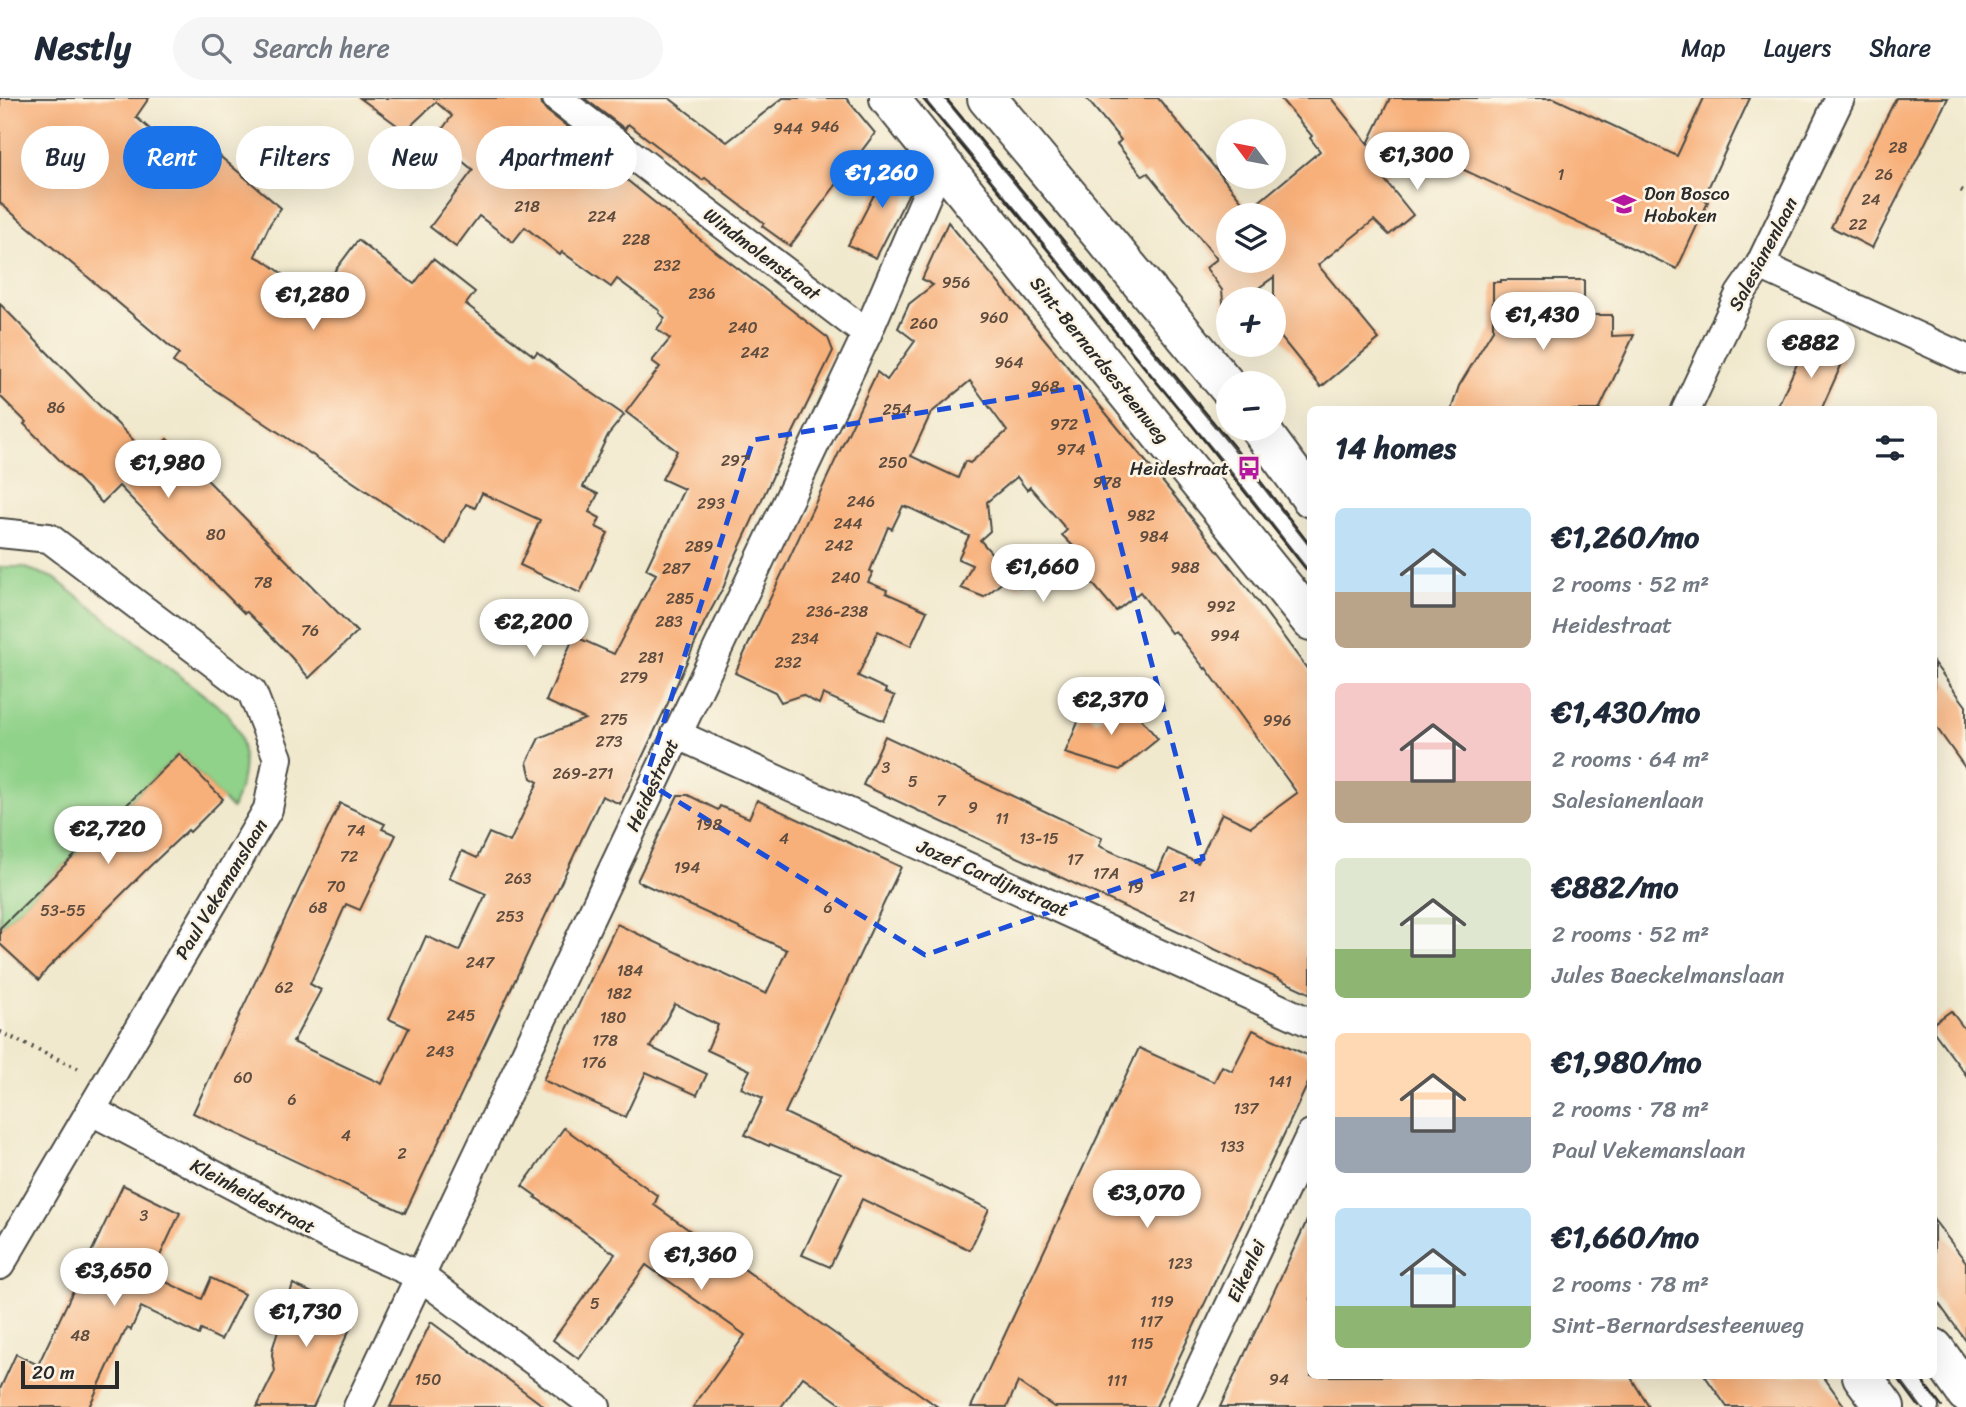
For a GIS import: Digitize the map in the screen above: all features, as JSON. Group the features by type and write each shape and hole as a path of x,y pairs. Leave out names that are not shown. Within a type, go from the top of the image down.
{"main road":[{"name":"Sint-Bernardsesteenweg","path":"889,98 1307,616"},
{"path":"987,98 1216,373"},
{"path":"1269,441 1307,493"},
{"path":"1937,1352 1966,1392"},
{"path":"1864,1379 1885,1407"}],"street":[{"name":"Windmolenstraat","path":"557,98 867,334"},
{"name":"Salesianenlaan","path":"1688,406 1740,294 1760,265 1840,98"},
{"name":"Heidestraat","path":"358,1407 867,334 941,162"},
{"path":"1760,265 1966,359"},
{"name":"Paul Vekemanslaan","path":"0,533 49,538 252,692 278,758 268,809 0,1265"},
{"name":"Jozef Cardijnstraat","path":"676,734 1307,1021"},
{"name":"Kleinheidestraat","path":"90,1110 328,1235 419,1276 596,1407"},
{"name":"Eikenlei","path":"1182,1407 1307,1142"}],"lane":[{"path":"934,98 1227,454 1307,556"},
{"path":"1910,1379 1931,1407"}],"path":[{"path":"0,1032 107,1082"}],"highlighted area":[{"path":"1079,387 1203,859 925,955 645,781 753,440"}],"green space":[{"path":"0,567 23,567 54,578 227,713 239,735 244,765 232,809 179,754 0,928"}],"building":[{"path":"0,98 149,98 136,117 146,126 123,126 123,189 222,189 222,158 236,170 236,189 259,189 281,208 255,256 315,297 358,240 414,284 433,259 475,292 466,304 534,356 537,352 624,415 608,435 583,487 598,494 589,512 600,518 596,527 608,533 580,593 520,565 540,520 482,493 475,508 466,504 446,544 173,362 179,354 0,203"},
{"path":"360,98 541,98 547,111 566,126 476,126 476,189 637,188 828,338 833,351 620,804 602,796 405,1213 193,1113 340,803 385,824 382,829 396,835 360,910 346,904 310,984 321,990 293,1042 382,1084 409,1028 389,1019 426,936 459,951 486,894 449,878 462,851 477,858 489,833 510,842 538,782 531,778 527,762 539,738 585,719 546,701 574,636 614,654 656,574 646,569 684,489 662,479 677,451 626,412 660,367 652,361 670,339 657,329 665,318 660,311 617,279 611,287 562,252 560,255 525,227 513,242 479,216 456,247 430,227 459,189 462,189 462,185 473,170 462,161 462,126 445,126 452,116 436,102 410,126 398,126"},
{"path":"584,98 669,98 727,142 783,98 846,98 875,133 790,246 705,178 702,180 637,131 637,126 621,126"},
{"path":"1086,98 1158,98 1216,169 1216,189 1232,189 1243,203 1216,203 1216,258 1148,173 1143,176 1117,144 1121,140"},
{"path":"1280,98 1331,98 1368,144 1390,98 1554,98 1677,156 1704,98 1750,98 1703,199 1708,202 1677,269 1419,149 1385,180 1413,215 1389,235 1374,220 1318,265 1379,339 1321,387 1286,344 1286,287 1274,287 1274,277 1260,287 1220,287 1206,268 1216,260 1216,273 1286,273 1286,203 1257,203 1274,189 1286,189 1286,179 1320,151 1310,138 1312,136"},
{"path":"1896,98 1948,98 1872,248 1831,227"},
{"path":"894,156 909,174 911,189 876,258 848,245"},
{"path":"948,222 1176,498 1307,669 1307,992 863,785 885,736 1102,838 1099,846 1158,872 1168,849 1198,863 1222,813 1251,827 1297,793 1206,668 1175,631 1171,633 1140,592 1116,611 1071,558 1079,552 1062,535 1067,530 1030,487 1027,490 1017,477 987,502 990,531 980,540 1022,588 1002,579 1004,581 984,597 961,588 972,565 958,559 969,536 912,509 903,506 892,529 888,527 868,582 927,611 911,646 878,631 858,676 895,696 884,721 823,694 819,704 802,695 781,702 775,692 735,673 877,372 887,380 915,341 898,328 909,304 933,285 922,279","holes":["970,381 1007,431 970,463 965,461 958,478 911,456 931,413"]},
{"path":"1584,280 1584,315 1612,315 1612,336 1634,335 1601,406 1452,406 1459,386 1493,330 1493,282"},
{"path":"0,304 149,456 167,439 357,632 309,678 285,650 247,612 244,613 119,486 102,503 0,396"},
{"path":"1807,342 1844,359 1823,406 1778,406"},
{"path":"1937,667 1966,706 1966,769 1937,728"},
{"path":"1124,698 1158,739 1120,770 1065,753 1084,708 1096,721"},
{"path":"179,754 223,799 148,868 39,980 0,944 0,928"},
{"path":"678,795 688,795 718,810 720,806 749,818 757,800 901,867 785,1113 989,1209 970,1250 862,1199 830,1267 802,1255 841,1173 745,1135 763,1098 741,1088 750,1070 707,1050 718,1025 675,1004 650,1047 707,1074 697,1095 646,1072 625,1117 543,1080 617,924 766,994 787,950 637,881"},
{"path":"1951,1011 1966,1031 1966,1075 1937,1036 1937,1021"},
{"path":"1253,1030 1307,1055 1307,1086 1156,1407 1054,1407 1018,1382 1007,1407 971,1407 1139,1048 1214,1082 1222,1066 1232,1071"},
{"path":"564,1128 658,1196 654,1205 938,1407 845,1407 803,1377 781,1407 693,1407 745,1335 646,1265 579,1359 553,1340 615,1254 522,1186"},
{"path":"123,1185 180,1213 151,1275 202,1299 211,1278 244,1294 221,1340 201,1330 199,1335 141,1307 131,1330 127,1328 122,1336 89,1407 0,1407 0,1389 16,1354 38,1365"},
{"path":"1307,1221 1307,1379 1632,1379 1649,1407 1220,1407"},
{"path":"1937,1224 1966,1262 1966,1341 1937,1301"},
{"path":"293,1284 357,1314 313,1407 257,1407 275,1371 273,1347"},
{"path":"431,1322 477,1356 545,1407 390,1407"},
{"path":"1707,1379 1825,1379 1845,1407 1727,1407"}],"tram line":[{"path":"922,98 1191,424 1307,571"},
{"path":"946,98 1235,448 1307,541"},
{"path":"1898,1379 1919,1407"},
{"path":"1921,1379 1942,1407"}],"place":[{"name":"Don Bosco Hoboken","path":"1624,204"},
{"name":"Heidestraat","path":"1249,468"}]}
